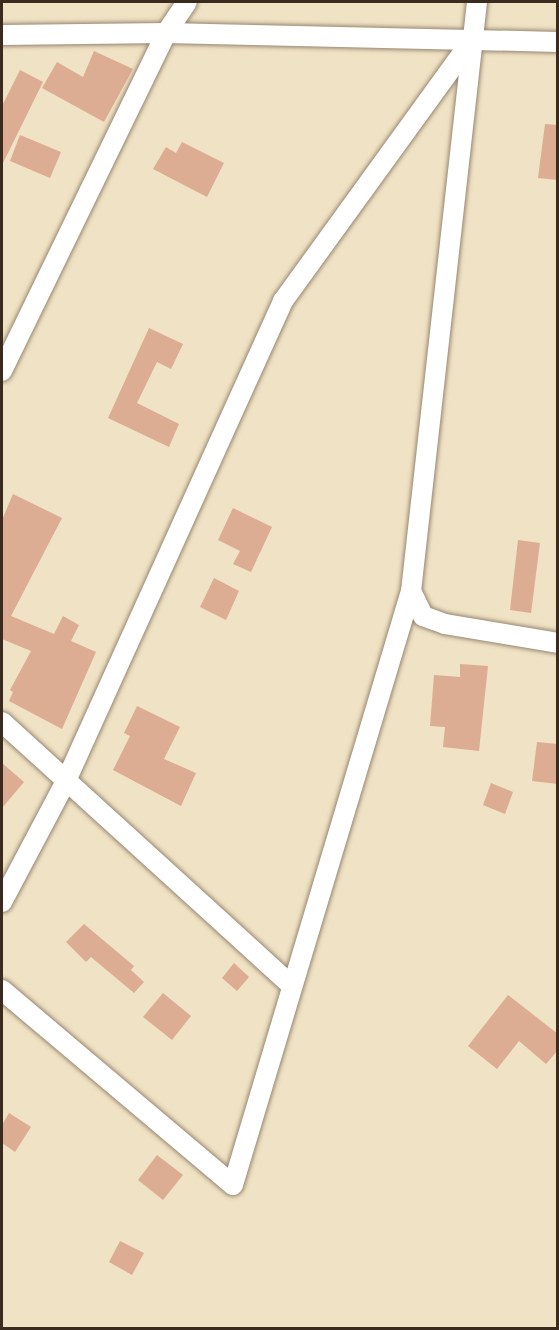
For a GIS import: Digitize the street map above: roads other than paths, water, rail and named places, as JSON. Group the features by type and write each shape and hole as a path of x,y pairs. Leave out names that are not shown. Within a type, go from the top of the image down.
{"street":[{"path":"2,371 166,33 187,2"},
{"path":"2,990 233,1185 290,984 411,591 477,2"},
{"path":"2,35 166,33 558,42"},
{"path":"2,902 66,781 283,301 472,40"},
{"path":"411,591 423,616 445,624 558,643"},
{"path":"2,722 290,984"}]}
